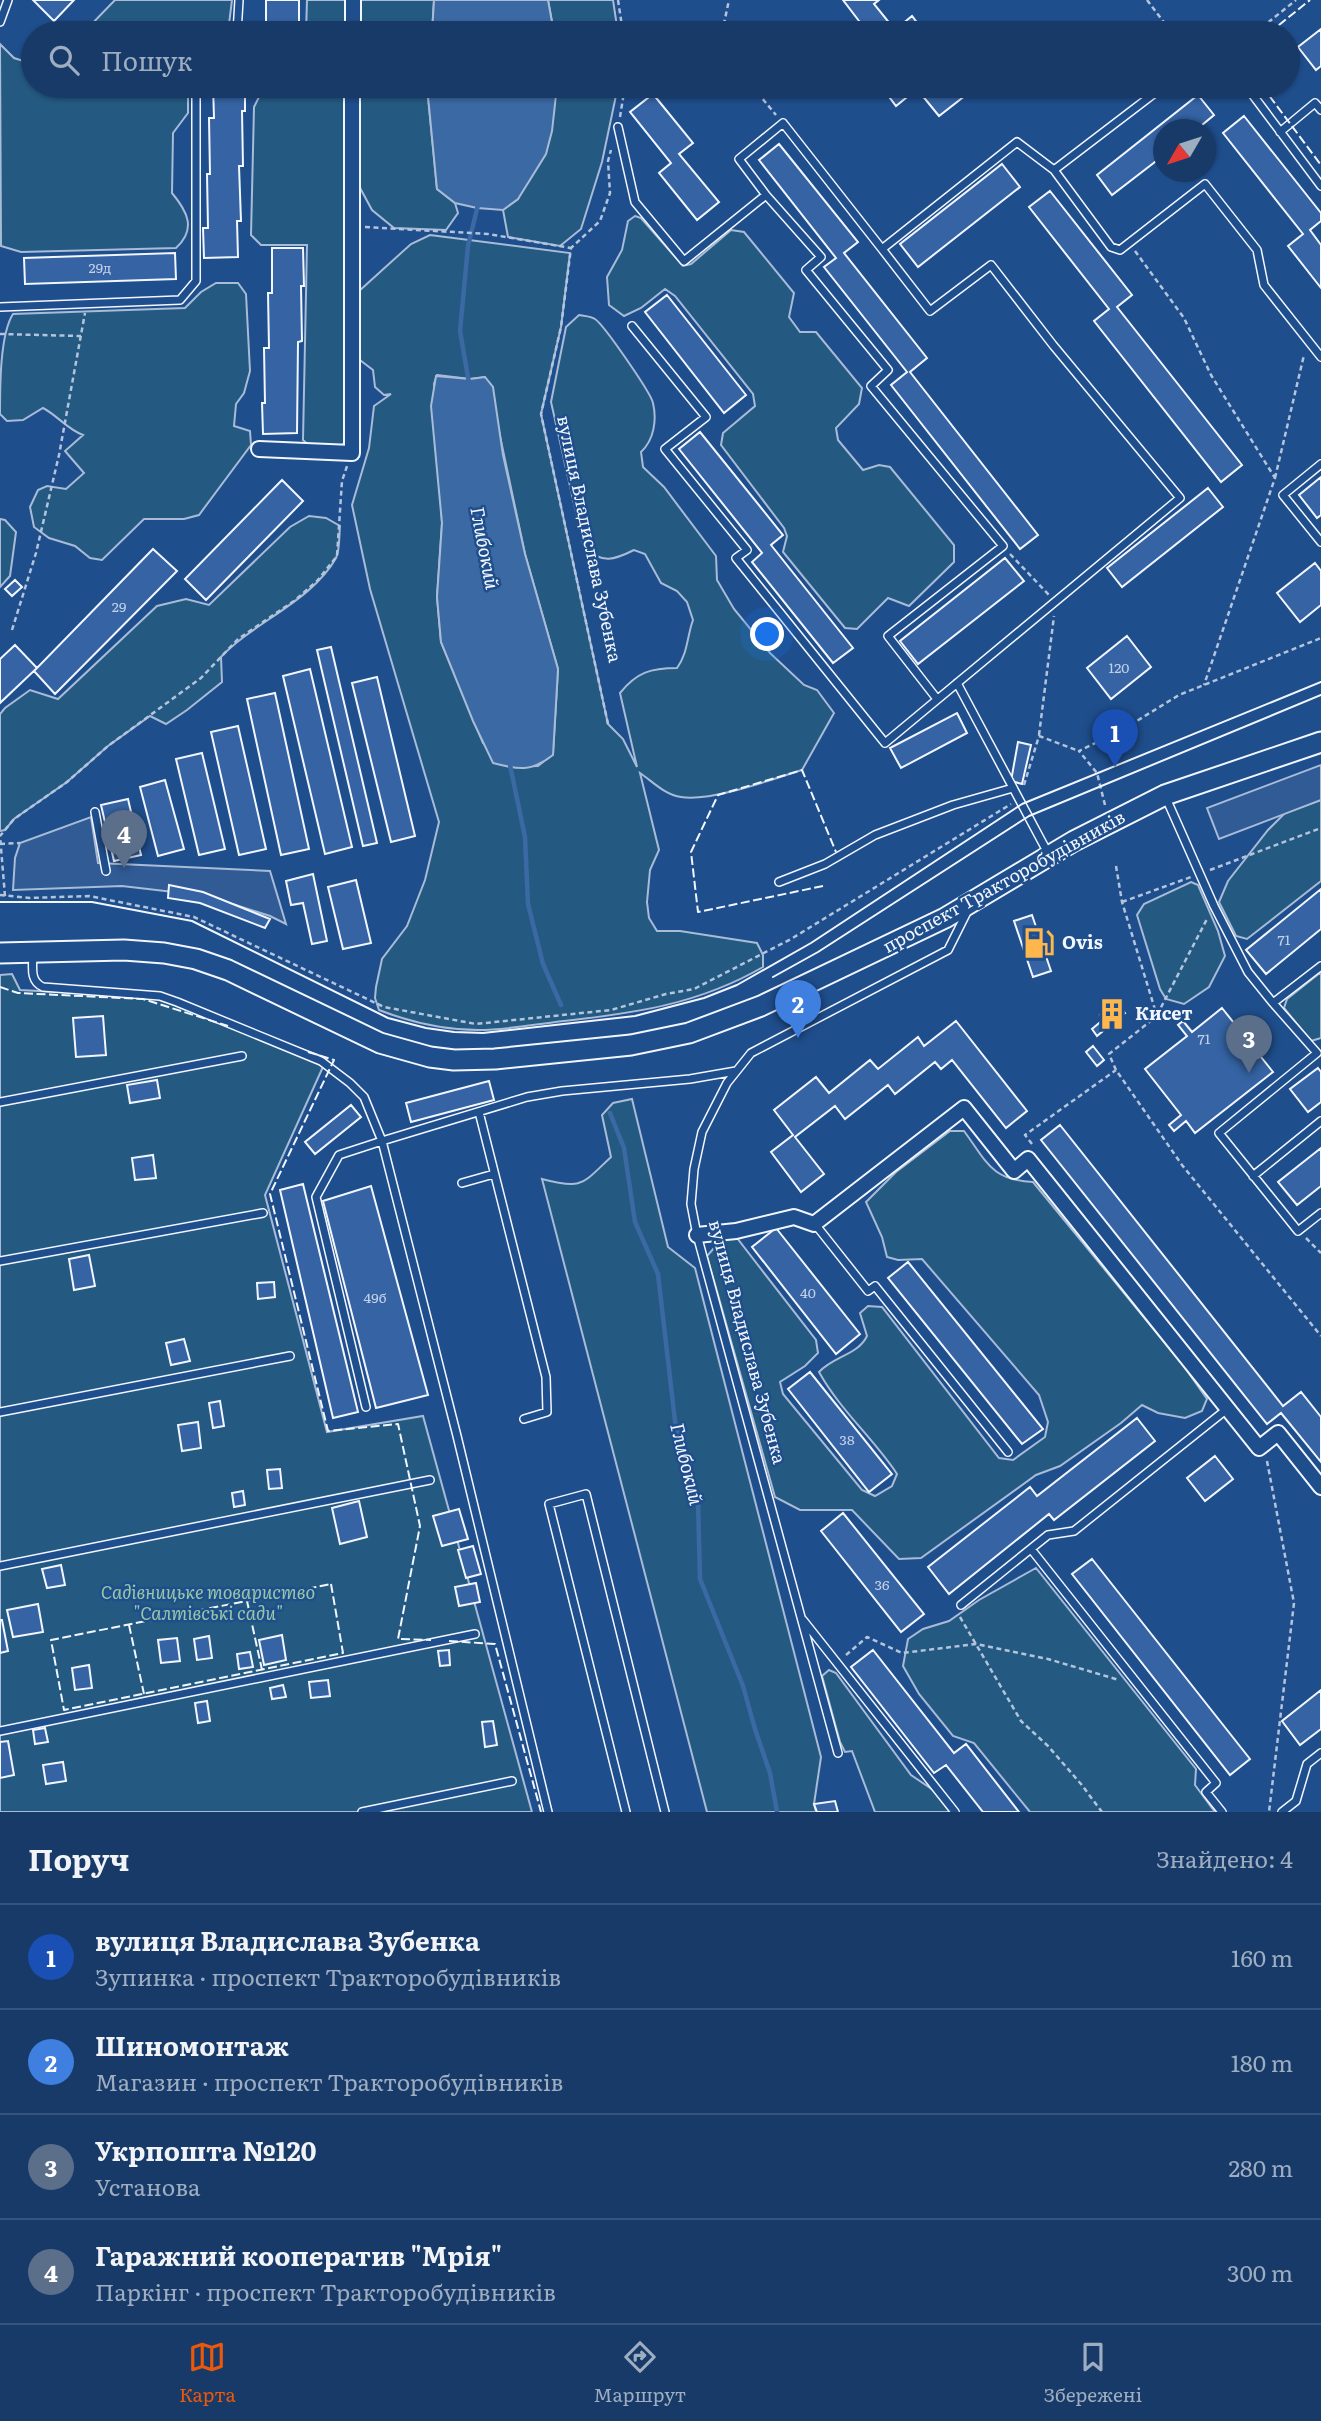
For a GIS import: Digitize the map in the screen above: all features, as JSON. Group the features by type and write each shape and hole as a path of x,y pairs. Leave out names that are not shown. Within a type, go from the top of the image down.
{"main road":[{"name":"проспект Тракторобудівників","path":"0,953 124,950 197,959 228,970 368,1038 406,1052 454,1060 545,1055 631,1045 689,1033 742,1014 904,939 971,903 1050,855 1165,795 1321,742"}],"street":[{"path":"353,0 353,21"},
{"path":"259,449 352,453 352,98"},
{"path":"697,1235 736,1231 794,1217 814,1224 964,1108 1013,1171 1028,1158 1259,1448 1278,1433 1321,1488"}],"lane":[{"path":"0,22 8,0"},
{"path":"238,21 239,0"},
{"path":"0,307 180,300 196,281 196,98"},
{"path":"1054,170 1148,98"},
{"path":"1255,98 1321,186"},
{"path":"1280,132 1315,103 1321,110"},
{"path":"632,326 705,417 665,449 747,550 736,558 885,743 1181,498 990,265 930,310 783,123 739,159 766,195 821,257 806,270 888,370 871,386 1003,546 888,636 937,699"},
{"path":"618,127 635,202 684,261 766,195"},
{"path":"882,249 1017,142 1054,170 1111,247 1120,250 1205,184 1257,250 1264,285 1321,357"},
{"path":"1321,464 1283,495 1321,542"},
{"path":"957,683 1050,855"},
{"path":"779,882 825,864 875,835 953,805 1013,788"},
{"path":"1165,795 1214,906 1248,972 1319,1056 1220,1133 1298,1231 1321,1213"},
{"path":"95,812 106,870"},
{"name":"вулиця Владислава Зубенка","path":"838,1754 697,1235 691,1204 694,1169 702,1132 727,1083 751,1053 948,950 971,903"},
{"path":"33,953 33,980 43,987 160,996 321,1060 364,1097 382,1140 548,1812"},
{"path":"1273,1003 1321,966"},
{"path":"0,1102 242,1056"},
{"path":"366,1408 316,1197 339,1155 527,1097 562,1091 690,1079 736,1071"},
{"path":"479,1112 546,1377 547,1412 524,1419"},
{"path":"1254,1176 1321,1121"},
{"path":"462,1183 494,1174"},
{"path":"0,1261 263,1213"},
{"path":"814,1224 868,1291 875,1286 1008,1452"},
{"path":"0,1412 290,1356"},
{"path":"961,1605 1048,1535 1074,1531 1227,1409"},
{"path":"0,1566 430,1480"},
{"path":"626,1812 549,1504 586,1494 665,1812"},
{"path":"1031,1549 1216,1783 1206,1792 1222,1812"},
{"path":"801,1618 955,1812"},
{"path":"0,1731 475,1634"},
{"path":"1282,1812 1296,1801 1307,1764 1321,1753"},
{"path":"362,1812 512,1781"}],"path":[{"path":"618,0 621,21"},
{"path":"725,21 729,0"},
{"path":"1147,0 1163,21"},
{"path":"1270,21 1296,0"},
{"path":"352,227 488,234 570,248 600,221 610,193 608,161 623,98"},
{"path":"762,98 783,123"},
{"path":"1129,243 1184,318 1211,375 1275,478"},
{"name":"вулиця Владислава Зубенка","path":"570,248 561,327 541,414 608,724"},
{"path":"12,630 36,553 59,455 87,304"},
{"path":"0,334 81,336"},
{"path":"1204,685 1275,478 1308,341"},
{"path":"5,896 0,836 14,819 67,782 108,746 201,678 238,639 294,601 317,581 337,556 342,481 352,453"},
{"path":"0,895 30,898 89,896 194,917 384,1007 476,1024 611,1010 694,989 791,939 1019,799 1039,736 1056,602 1003,546"},
{"path":"1079,751 1122,730 1179,695 1321,638"},
{"path":"1039,736 1079,751 1097,773 1105,804"},
{"path":"1122,902 1321,828"},
{"path":"0,844 20,843"},
{"path":"1116,866 1122,902 1157,1016"},
{"path":"1214,906 1157,1016 1109,1054 1116,1070 1182,1165 1321,1336"},
{"path":"1033,1146 1025,1135 1116,1070"},
{"path":"1298,1231 1321,1253"},
{"path":"1263,1444 1294,1602 1269,1812"},
{"path":"961,1605 957,1611 1021,1721 1048,1746 1102,1812"},
{"path":"837,1663 867,1637 902,1653 976,1644 1048,1659 1103,1674 1142,1689"}],"green space":[{"path":"115,0 232,0 229,21 95,21"},
{"path":"307,0 347,0 347,21 306,21"},
{"path":"361,0 434,0 433,21 360,21"},
{"path":"548,0 613,0 616,21 552,21"},
{"path":"0,44 14,58 21,60 21,98 188,98 188,113 173,133 172,193 188,220 186,234 176,248 21,252 1,246"},
{"path":"258,98 346,98 344,234 348,441 340,446 310,446 303,440 307,245 261,245 251,235 254,107"},
{"path":"360,98 428,98 437,189 455,203 458,213 446,230 394,228 372,210 359,186"},
{"path":"555,98 615,98 602,162 581,229 560,246 508,237 503,210 518,199 553,112"},
{"path":"635,216 641,218 683,266 691,264 731,230 744,232 794,293 789,317 800,332 816,332 862,388 859,404 836,428 838,440 863,470 879,465 890,467 954,545 954,562 909,606 888,598 857,629 845,628 783,552 787,536 784,528 721,445 723,433 755,406 753,394 675,296 665,289 641,308 624,316 609,305 607,277 622,250 628,221"},
{"path":"430,235 570,253 561,327 541,414 608,724 623,739 637,767 620,693 632,680 645,673 677,668 693,620 687,602 677,591 661,583 645,554 634,550 609,559 584,548 551,402 566,327 579,315 593,318 600,324 653,403 653,429 649,442 641,452 643,467 664,487 716,556 717,580 734,609 770,653 804,685 817,690 834,713 802,770 759,784 708,796 681,797 664,791 640,773 659,850 650,870 647,902 649,918 657,931 680,931 757,943 763,955 763,967 739,980 691,998 642,1010 490,1030 441,1027 379,1010 375,998 382,959 407,926 425,880 439,822 370,589 352,505 369,448 374,406 391,394 384,395 375,387 373,370 356,357 358,292 411,244","holes":["437,375 470,379 485,377 525,554 558,669 553,754 538,766 510,767 483,743 441,642 437,597 442,523 434,384"]},
{"path":"216,283 238,283 246,294 250,371 244,393 236,404 234,426 250,431 251,445 199,515 184,519 144,519 102,560 90,558 75,546 49,538 34,527 30,507 38,490 47,486 66,489 84,473 65,451 83,435 43,408 23,420 7,421 0,414 3,347 13,314 185,308 201,292"},
{"path":"309,516 326,518 340,526 336,558 313,587 234,644 221,657 222,682 166,724 150,716 108,746 67,782 14,819 5,830 0,831 0,714 5,708 30,690 58,699 157,606 186,599 209,605 290,527"},
{"path":"0,519 5,520 16,532 10,576 0,587"},
{"path":"1321,800 1321,881 1247,939 1236,936 1219,902 1228,881 1268,830 1285,813"},
{"path":"1191,882 1198,885 1218,931 1225,956 1209,987 1184,1004 1166,999 1160,989 1137,915 1144,904"},
{"path":"1321,972 1321,1038 1311,1041 1284,1008 1287,999"},
{"name":"Садівницьке товариство \"Салтівські сади\"","path":"12,974 20,990 154,997 327,1058 265,1195 327,1432 423,1416 532,1812 0,1812 0,975"},
{"path":"632,1099 668,1247 695,1268 821,1757 814,1804 816,1812 707,1812 542,1179 574,1184 594,1173 611,1157 602,1115 613,1103"},
{"path":"950,1131 964,1131 985,1160 999,1173 1019,1181 1033,1182 1183,1365 1207,1399 1202,1411 1185,1418 1158,1413 1142,1405 1060,1466 1036,1475 921,1558 899,1559 852,1510 800,1510 775,1497 707,1256 721,1240 737,1238 816,1340 818,1353 805,1366 780,1382 783,1394 862,1490 875,1496 892,1486 897,1474 827,1386 819,1372 863,1342 867,1336 860,1313 868,1306 882,1307 999,1458 1013,1460 1045,1437 1048,1422 1039,1395 922,1259 898,1260 887,1257 882,1237 866,1202 896,1172"},
{"path":"1036,1568 1196,1769 1195,1785 1215,1812 1030,1812 974,1743 953,1736 919,1694 903,1666 908,1639 923,1629 949,1621 979,1600"},
{"path":"829,1670 836,1673 911,1775 936,1792 950,1812 875,1812 852,1751 845,1752 840,1742 822,1676"}],"shaded area":[{"path":"1321,765 1321,800 1219,839 1207,808"},
{"path":"91,817 98,863 270,871 286,924 270,916 208,896 122,886 13,890 15,858 20,843"}],"water":[{"path":"434,0 548,0 552,21 433,21"},
{"path":"428,98 556,98 546,154 518,199 503,210 477,208 455,203 437,189"},
{"path":"436,376 470,379 485,377 493,387 503,455 525,554 558,669 553,755 531,767 518,768 493,763 441,642 437,597 442,523 431,406"}],"building":[{"path":"33,0 74,0 54,21"},
{"path":"266,0 299,0 299,21 266,21"},
{"path":"843,0 879,0 874,4 888,21 859,21"},
{"path":"1321,29 1321,66 1316,70 1300,50 1300,45"},
{"path":"213,98 245,98 245,111 242,111 243,166 239,166 241,221 237,221 238,257 204,258 203,228 208,228 207,174 210,174 209,118 214,118"},
{"path":"648,98 656,98 693,143 679,154 719,202 697,220 659,173 671,163 630,112"},
{"path":"890,98 906,98 896,106"},
{"path":"924,98 962,98 939,116"},
{"path":"1194,98 1200,98 1214,115 1209,119 1168,119"},
{"path":"1244,116 1321,213 1321,221 1310,230 1321,245 1321,288 1288,246 1303,234 1223,133"},
{"path":"1153,131 1153,163 1112,195 1097,175"},
{"path":"779,144 858,242 844,253 927,358 910,372 1038,535 1020,549 891,385 907,372 824,267 836,258 759,160"},
{"path":"1002,164 1020,187 918,267 900,244"},
{"path":"1050,191 1132,295 1117,307 1242,465 1221,482 1094,321 1109,309 1029,207"},
{"path":"272,248 303,248 304,286 301,286 302,341 298,342 297,433 263,434 264,348 269,348 268,293 272,293"},
{"path":"175,253 176,279 25,284 24,258"},
{"path":"667,295 746,395 724,413 645,312"},
{"path":"700,432 783,535 771,545 853,648 833,663 752,562 762,553 679,449"},
{"path":"1321,477 1321,515 1317,518 1299,495"},
{"path":"282,480 303,501 206,600 185,579"},
{"path":"1208,488 1223,507 1122,587 1107,568"},
{"path":"153,549 177,571 55,694 34,671"},
{"path":"1005,558 1024,581 918,664 900,641"},
{"path":"1315,563 1321,571 1321,605 1300,622 1277,593"},
{"path":"15,580 22,587 12,596 5,589"},
{"path":"1127,636 1151,667 1111,699 1087,668"},
{"path":"15,645 37,668 0,703 0,659"},
{"path":"331,647 377,843 363,846 317,650"},
{"path":"310,669 352,847 325,854 283,676"},
{"path":"377,677 415,836 391,842 352,683"},
{"path":"275,693 309,849 281,855 247,699"},
{"path":"957,713 967,733 901,768 890,748"},
{"path":"238,726 266,849 239,855 211,732"},
{"path":"1018,742 1031,745 1022,784 1011,781"},
{"path":"202,753 225,849 199,855 176,759"},
{"path":"165,780 184,849 158,856 140,787"},
{"path":"128,799 141,855 114,861 101,805"},
{"path":"313,874 327,941 312,944 303,903 291,905 286,881"},
{"path":"356,880 371,943 343,949 328,887"},
{"path":"169,885 203,892 270,919 265,928 200,903 168,898"},
{"path":"1321,889 1321,929 1266,974 1246,950"},
{"path":"1032,915 1051,971 1033,977 1014,921"},
{"name":"Кисет","path":"1116,1002 1125,1013 1109,1026 1100,1015"},
{"path":"1222,1008 1273,1072 1195,1133 1186,1121 1174,1131 1169,1125 1181,1115 1145,1069 1187,1036 1178,1025 1183,1021 1192,1032"},
{"path":"103,1016 106,1055 76,1057 73,1018"},
{"path":"1104,1019 1109,1026 1097,1036 1092,1029"},
{"path":"956,1021 1027,1111 1006,1128 952,1060 941,1069 935,1062 895,1094 888,1085 845,1119 835,1106 795,1137 824,1174 801,1192 771,1152 793,1135 774,1110 816,1077 829,1093 870,1060 878,1069 918,1037 924,1046"},
{"path":"1093,1046 1104,1060 1097,1066 1086,1052"},
{"path":"1318,1068 1321,1072 1321,1102 1308,1112 1290,1089"},
{"path":"157,1080 160,1098 130,1103 127,1085"},
{"path":"489,1081 494,1100 411,1122 406,1103"},
{"path":"351,1105 361,1117 315,1154 305,1142"},
{"path":"1060,1125 1283,1406 1301,1392 1321,1417 1321,1462 1281,1413 1267,1424 1041,1140"},
{"path":"1321,1148 1321,1186 1297,1205 1278,1182"},
{"path":"153,1155 156,1178 135,1180 132,1158"},
{"path":"303,1184 358,1412 333,1418 280,1190"},
{"path":"371,1186 428,1395 376,1408 323,1201"},
{"path":"776,1228 860,1334 836,1354 752,1247"},
{"path":"89,1255 95,1286 74,1290 69,1259"},
{"path":"908,1262 1043,1429 1022,1444 888,1278"},
{"path":"274,1282 275,1297 258,1299 257,1283"},
{"path":"184,1339 190,1361 171,1365 166,1343"},
{"path":"810,1372 892,1474 869,1492 788,1389"},
{"path":"220,1401 224,1426 213,1428 209,1403"},
{"path":"1137,1418 1155,1441 1054,1520 1049,1514 949,1594 928,1567 1030,1487 1037,1496"},
{"path":"198,1422 201,1448 182,1451 178,1425"},
{"path":"1215,1456 1233,1479 1205,1501 1187,1478"},
{"path":"280,1469 282,1488 269,1489 267,1470"},
{"path":"243,1491 245,1505 234,1507 232,1493"},
{"path":"359,1501 367,1537 340,1544 332,1508"},
{"path":"459,1509 468,1539 442,1546 433,1516"},
{"path":"843,1513 924,1614 901,1632 821,1531"},
{"path":"473,1546 481,1574 466,1578 458,1550"},
{"path":"1092,1559 1250,1759 1230,1775 1072,1574"},
{"path":"61,1565 65,1585 47,1588 42,1569"},
{"path":"476,1583 480,1602 459,1606 455,1587"},
{"path":"38,1604 43,1632 13,1637 7,1610"},
{"path":"0,1620 8,1651 0,1653"},
{"path":"282,1635 286,1660 264,1665 259,1640"},
{"path":"209,1636 212,1658 197,1660 194,1639"},
{"path":"177,1638 180,1661 161,1663 158,1640"},
{"path":"449,1650 450,1665 440,1666 438,1651"},
{"path":"873,1650 954,1753 966,1744 1019,1812 983,1812 946,1765 934,1773 851,1667"},
{"path":"250,1652 253,1667 239,1669 237,1654"},
{"path":"89,1665 92,1688 75,1690 72,1668"},
{"path":"328,1680 330,1696 311,1698 309,1682"},
{"path":"283,1685 286,1697 272,1699 270,1688"},
{"path":"1321,1690 1321,1729 1300,1745 1282,1721"},
{"path":"207,1701 210,1721 198,1723 195,1703"},
{"path":"493,1721 497,1745 485,1747 482,1722"},
{"path":"45,1728 48,1742 35,1744 33,1730"},
{"path":"8,1741 14,1775 0,1778 0,1742"},
{"path":"63,1762 66,1781 46,1784 43,1765"},
{"path":"835,1801 838,1812 817,1812 814,1804"}],"waterway":[{"name":"Глибокий","path":"469,383 460,331 468,246 478,205"},
{"name":"Глибокий","path":"510,765 525,837 528,904 543,964 561,1005"},
{"name":"Глибокий","path":"610,1113 624,1148 635,1222 658,1274 675,1421 698,1501 700,1579 743,1686 770,1773 777,1812"}],"tram line":[{"path":"0,902 92,902 192,921 388,1018 426,1028 483,1033 635,1016 704,998 737,985 811,943 1022,804 1321,682"},
{"path":"773,977 818,952 1029,816 1321,695"}],"fence":[{"path":"1284,21 1310,0"},
{"path":"1271,98 1321,165"},
{"path":"823,886 698,912 691,852 718,795 802,770 836,852"},
{"path":"0,987 18,993 143,999 228,1026"},
{"path":"308,1052 334,1060 270,1194 328,1431 398,1424 420,1526 398,1639 431,1640"},
{"path":"331,1584 343,1653 64,1710 51,1640 331,1584"},
{"path":"247,1601 262,1670"},
{"path":"129,1625 144,1694"},
{"path":"449,1641 495,1644 541,1812"}],"place":[{"name":"вулиця Владислава Зубенка","path":"1115,767"},
{"name":"Гаражний кооператив \"Мрія\"","path":"124,868"},
{"name":"Ovis","path":"1039,943"},
{"name":"Кисет","path":"1112,1014"},
{"name":"Шиномонтаж","path":"798,1038"},
{"name":"Укрпошта №120","path":"1249,1073"}]}
